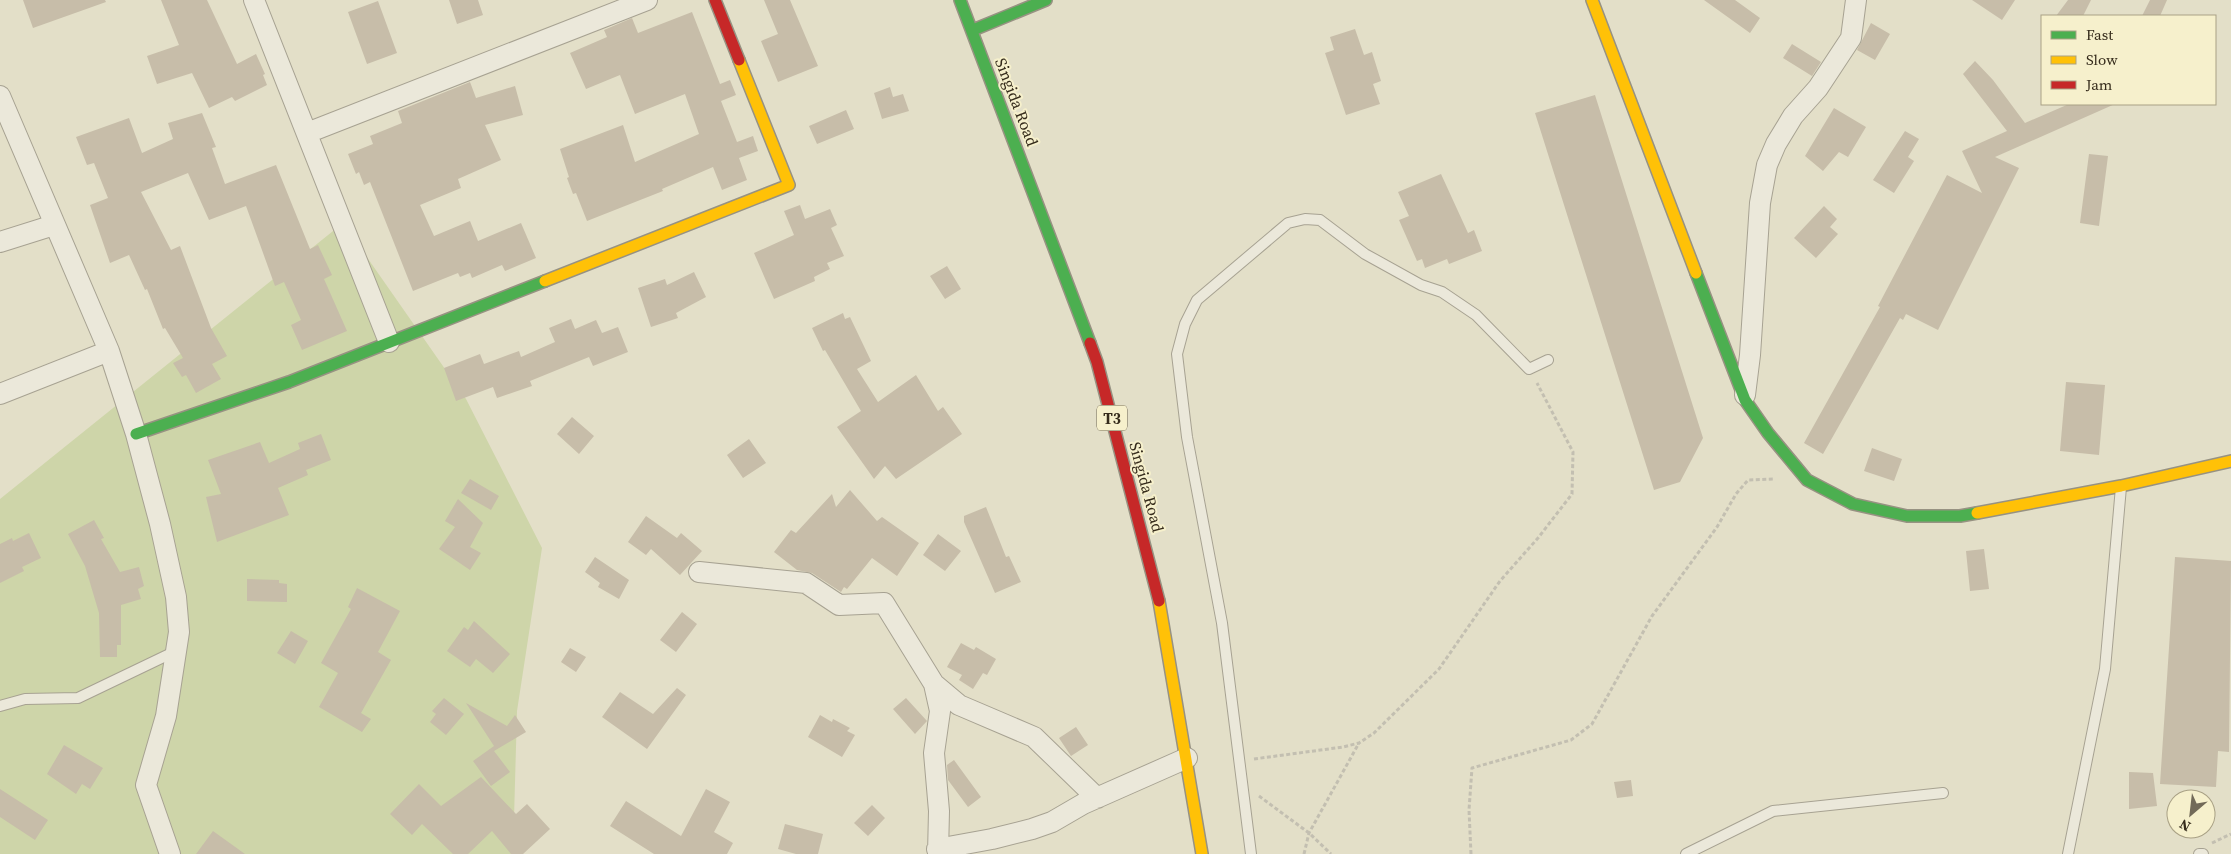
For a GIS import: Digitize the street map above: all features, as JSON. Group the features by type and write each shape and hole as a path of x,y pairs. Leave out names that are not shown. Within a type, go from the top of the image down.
{"main road":[{"path":"136,434 289,382 789,185 715,0"},
{"name":"Singida Road","path":"960,0 973,30 1097,362 1160,600 1202,854"},
{"path":"1592,0 1745,400 1768,433 1807,480 1853,504 1907,516 1960,516 2121,486 2231,461"},
{"path":"973,30 1037,2"}],"street":[{"path":"254,0 390,342"},
{"path":"307,133 647,0"},
{"path":"1745,400 1750,355 1760,203 1767,165 1776,144 1793,116 1818,88 1851,38 1856,0"},
{"path":"0,96 108,351 136,434 160,524 176,597 179,632 166,716 146,785 170,854"},
{"path":"0,242 54,226"},
{"path":"0,394 108,351"},
{"path":"699,572 806,583 839,605 884,603 934,684 959,705 1034,738 1097,798"},
{"path":"934,684 940,711 934,753 939,811 937,852 1032,830 1052,822 1097,798 1187,758"}],"lane":[{"path":"1251,854 1222,623 1187,437 1177,354 1185,324 1197,300 1288,223 1305,218 1320,220 1365,254 1422,285 1442,292 1476,315 1529,369 1548,360"},
{"path":"2068,854 2105,668 2121,486"},
{"path":"0,706 25,699 78,698 176,652"},
{"path":"1686,854 1773,811 1943,793"}],"path":[{"path":"1239,762 1359,743 1374,733 1439,670 1500,581 1538,538 1572,494 1573,452 1529,369"},
{"path":"1472,854 1469,810 1472,768 1571,740 1592,724 1652,616 1717,527 1743,484 1753,479 1807,480"},
{"path":"1304,854 1309,833 1359,743"},
{"path":"1242,784 1309,833 1331,854"}],"green space":[{"path":"343,223 466,399 542,548 517,711 513,854 0,854 0,499"}],"building":[{"path":"23,0 105,0 106,2 33,28"},
{"path":"161,0 207,0 237,64 256,54 265,74 263,75 267,85 235,101 232,97 209,108 192,73 157,84 147,56 179,45"},
{"path":"449,0 478,0 483,15 457,24"},
{"path":"764,0 790,0 818,66 778,82 761,41 778,34"},
{"path":"1704,0 1735,0 1760,18 1750,33"},
{"path":"1972,0 2015,0 2002,20"},
{"path":"2068,0 2091,0 2084,15 2057,15"},
{"path":"2150,0 2167,0 2160,15 2142,15"},
{"path":"378,1 397,53 367,64 348,12"},
{"path":"692,12 720,84 730,80 736,95 721,101 737,142 753,136 758,151 739,158 747,180 722,190 713,167 662,189 663,191 587,221 576,193 573,194 567,178 569,177 560,149 623,125 635,162 699,134 685,94 635,114 620,75 586,89 570,53 607,37 604,30 632,18 638,33"},
{"path":"1871,23 1890,34 1875,60 1857,50"},
{"path":"1355,29 1364,55 1372,52 1381,81 1373,84 1380,104 1346,115 1325,53 1334,50 1330,37"},
{"path":"1792,44 1821,62 1812,76 1783,58"},
{"path":"1975,61 1993,80 2025,123 2067,105 2113,105 1995,157 2019,168 1938,330 1906,314 1903,320 1900,318 1823,454 1804,443 1880,307 1878,306 1947,175 1982,193 1962,151 2007,131 1963,74"},
{"path":"470,82 476,98 515,86 523,115 485,125 501,160 458,179 461,188 420,205 434,236 470,221 478,241 521,223 536,258 505,271 502,265 472,278 470,273 460,277 458,273 413,291 370,182 364,185 359,172 356,174 348,154 373,144 370,136 402,123 398,111"},
{"path":"890,87 893,97 903,94 909,111 882,119 874,93"},
{"path":"1595,95 1703,438 1680,482 1654,490 1535,113"},
{"path":"1834,108 1866,127 1848,157 1839,152 1823,171 1805,156"},
{"path":"846,110 854,129 817,144 809,126"},
{"path":"202,113 216,147 212,148 225,184 276,165 310,249 318,245 332,275 324,279 347,331 302,350 291,325 301,320 284,282 275,286 246,206 209,220 188,173 141,192 171,250 180,246 211,328 227,356 212,364 221,379 196,393 186,375 182,377 173,363 183,358 165,328 163,329 147,289 145,290 129,255 110,263 90,205 108,198 94,163 87,165 76,137 129,118 142,153 173,139 168,123"},
{"path":"1905,131 1919,139 1908,157 1914,161 1894,193 1873,180"},
{"path":"2089,154 2108,156 2099,226 2080,223"},
{"path":"1441,174 1468,233 1474,230 1482,251 1449,264 1447,259 1425,268 1422,259 1417,261 1399,220 1409,216 1398,192"},
{"path":"800,205 805,219 830,209 837,225 831,228 844,256 827,263 830,269 814,277 815,281 774,299 754,253 794,235 784,211"},
{"path":"1824,206 1837,219 1830,227 1838,234 1816,258 1794,238"},
{"path":"947,266 961,289 945,299 930,276"},
{"path":"694,272 706,297 676,313 678,318 651,327 638,288 665,279 667,285"},
{"path":"843,313 845,319 850,317 871,361 857,369 878,402 916,375 938,411 943,407 962,434 896,479 885,466 874,479 837,427 861,411 825,350 823,351 812,328"},
{"path":"571,319 575,329 596,320 602,333 618,327 628,352 593,366 589,357 530,381 532,386 497,398 493,387 456,401 444,368 480,354 484,364 519,351 521,357 555,342 549,328"},
{"path":"2066,382 2105,385 2099,455 2060,451"},
{"path":"572,417 594,436 579,454 557,434"},
{"path":"321,434 331,460 306,470 308,475 278,488 289,515 217,542 206,497 221,494 208,460 260,442 269,463 300,449 298,443"},
{"path":"749,439 766,463 743,478 727,455"},
{"path":"1872,448 1902,459 1894,481 1864,471"},
{"path":"470,479 499,496 491,510 461,493"},
{"path":"850,490 877,521 882,517 919,543 897,576 872,558 847,589 844,587 841,592 812,573 797,570 774,552 791,530 796,533 832,494 836,507"},
{"path":"458,499 483,523 470,547 481,553 470,570 439,549 455,527 445,521"},
{"path":"986,507 1006,557 1009,556 1021,582 995,593 964,522 964,516"},
{"path":"646,516 677,538 681,533 702,551 680,575 651,549 646,555 628,542"},
{"path":"94,520 104,538 101,539 120,572 139,567 144,586 138,589 141,599 121,605 121,645 117,645 117,657 100,657 99,613 85,566 68,534"},
{"path":"29,533 41,558 22,567 24,571 0,583 0,544 12,538 13,541"},
{"path":"938,534 961,551 945,571 923,555"},
{"path":"1984,549 1989,589 1970,591 1966,551"},
{"path":"595,557 629,580 619,599 598,587 600,583 585,572"},
{"path":"2175,557 2231,561 2229,752 2218,751 2216,787 2160,784"},
{"path":"247,579 279,580 279,583 287,584 287,602 247,601"},
{"path":"357,588 400,611 378,652 391,660 361,713 371,719 362,732 319,707 338,673 321,663 351,609 348,607"},
{"path":"682,612 697,624 676,652 660,640"},
{"path":"474,621 510,654 493,673 476,659 470,667 447,651 464,627 468,630"},
{"path":"291,631 308,641 295,664 277,653"},
{"path":"961,643 974,650 976,647 996,659 987,675 983,673 973,689 959,680 962,675 947,667"},
{"path":"570,648 586,657 576,672 561,662"},
{"path":"677,688 686,695 647,749 602,717 620,692 653,714"},
{"path":"444,698 464,714 446,735 430,722 436,714 432,711"},
{"path":"906,698 927,721 915,734 893,709"},
{"path":"466,703 507,726 515,715 526,732 494,751 510,772 491,786 473,761 494,746"},
{"path":"820,715 832,722 833,719 850,728 847,731 855,735 842,757 808,737"},
{"path":"1076,727 1088,745 1071,756 1059,738"},
{"path":"64,745 103,768 90,789 82,784 76,794 47,774"},
{"path":"954,760 981,797 968,807 948,780 947,765"},
{"path":"2129,772 2153,773 2157,806 2129,809"},
{"path":"481,777 516,814 527,804 550,829 523,854 511,854 492,831 468,854 453,854 422,824 412,835 390,814 419,784 441,806"},
{"path":"1631,780 1633,796 1617,798 1614,782"},
{"path":"0,789 48,820 35,840 0,817"},
{"path":"706,789 730,802 714,832 733,843 727,854 654,854 610,826 626,801 681,836"},
{"path":"872,805 885,818 868,836 854,823"},
{"path":"785,824 823,834 818,854 796,854 778,849"},
{"path":"213,831 245,854 196,854"}],"traffic: fast":[{"path":"960,0 1090,343"},
{"path":"973,30 1046,0"},
{"path":"1696,273 1745,400 1768,433 1807,480 1853,504 1907,516 1960,516 1977,513"},
{"path":"136,434 289,382 545,281"}],"traffic: slow":[{"path":"1592,0 1696,273"},
{"path":"545,281 789,185 739,60"},
{"path":"1977,513 2121,486 2231,461"},
{"path":"1159,601 1202,854"}],"traffic: jam":[{"path":"715,0 739,60"},
{"path":"1090,343 1097,362 1159,601"}]}
